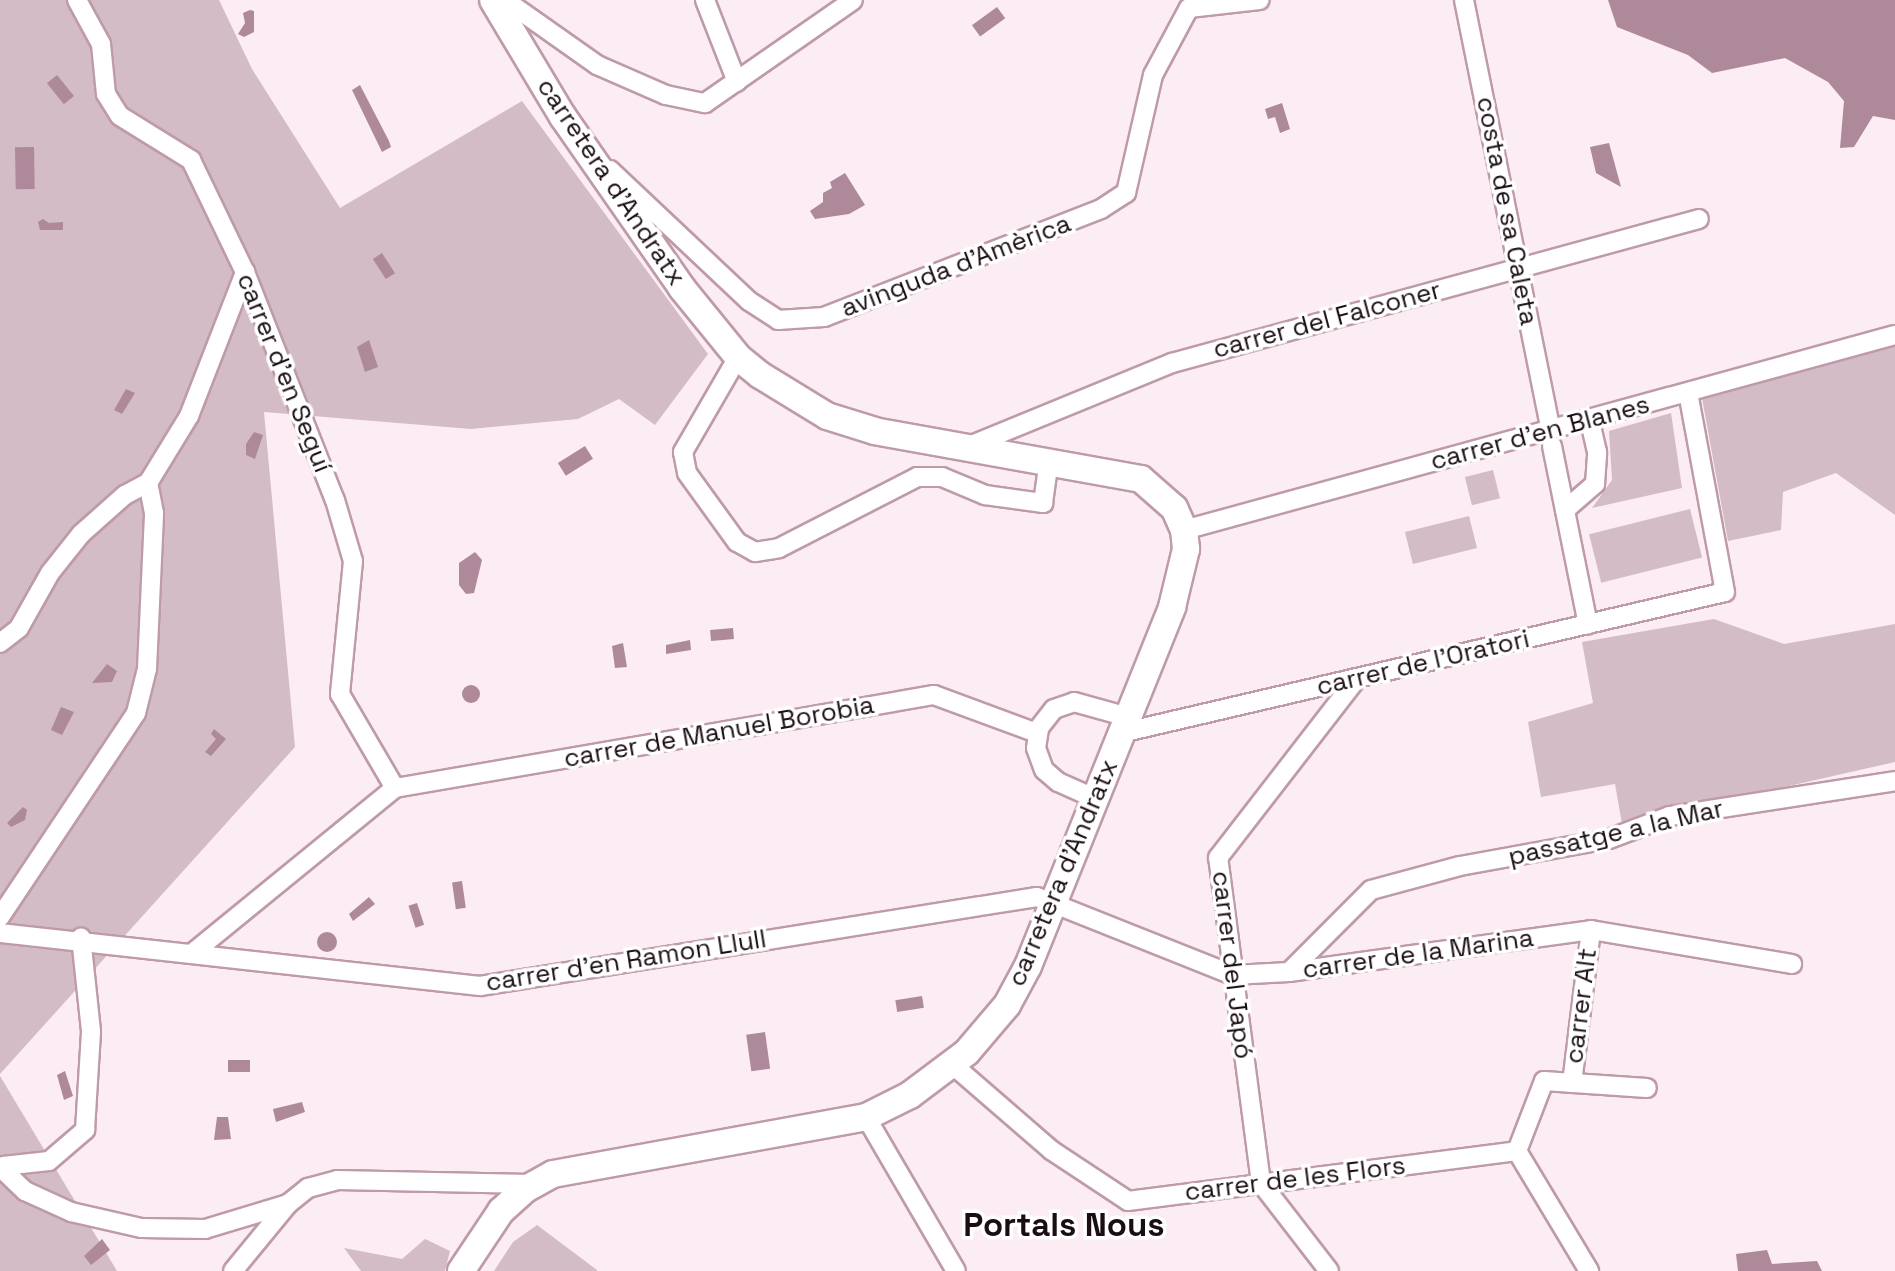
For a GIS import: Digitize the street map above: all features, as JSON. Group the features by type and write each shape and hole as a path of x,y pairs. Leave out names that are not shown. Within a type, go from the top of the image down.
{"main road":[{"name":"carretera d'Andratx","path":"461,1270 491,1222 531,1184 567,1168 764,1138 866,1117 910,1095 953,1065 1007,1005 1055,902 1178,587 1186,549 1184,530 1167,498 1141,479 1049,460 964,449 841,422 805,404 738,357 682,288 580,142 493,0"}],"street":[{"name":"carrer d'en Seguí","path":"77,0 101,44 106,94 120,116 191,160 245,272 335,500 354,561 340,694 395,788"},
{"path":"505,0 597,65 666,95 705,103 853,0"},
{"path":"705,0 737,82"},
{"name":"avinguda d'Amèrica","path":"580,142 749,301 778,320 824,317 1101,209 1126,193 1153,75 1189,8 1260,0"},
{"name":"costa de sa Caleta","path":"1464,0 1549,422"},
{"name":"carrer del Falconer","path":"964,449 1172,363 1699,219"},
{"path":"0,643 19,628 50,573 81,534 125,495 148,483 189,416 245,272"},
{"name":"carrer d'en Blanes","path":"1184,530 1895,335"},
{"path":"738,357 683,452 687,473 737,542 755,552 779,548 917,477 943,477 985,495 1043,503 1049,460"},
{"name":"carrer de l'Oratori","path":"1124,725 1355,681 1725,592 1688,393"},
{"path":"1565,510 1595,484 1597,452 1590,418"},
{"path":"1552,446 1588,624"},
{"path":"0,917 136,713 147,669 155,513 148,483"},
{"name":"carrer del Japó","path":"1261,1183 1218,858 1355,681"},
{"name":"carrer de Manuel Borobia","path":"395,788 934,695 1037,733"},
{"path":"1094,798 1050,776 1037,753 1037,733 1049,714 1074,702 1124,725"},
{"name":"passatge a la Mar","path":"1289,972 1371,890 1460,866 1609,839 1670,816 1895,781"},
{"path":"195,951 395,788"},
{"name":"carrer d'en Ramon Llull","path":"0,933 81,938 480,986 1037,897 1055,902"},
{"name":"carrer de la Marina","path":"1055,902 1233,975 1289,972 1591,930 1792,964"},
{"name":"carrer Alt","path":"1572,1083 1591,930"},
{"path":"1,1166 49,1161 85,1130 91,1031 81,938"},
{"name":"carrer de les Flors","path":"953,1065 1051,1150 1128,1202 1517,1150"},
{"path":"1589,1271 1517,1150 1544,1081 1647,1088"},
{"path":"866,1117 956,1271"},
{"path":"1,1166 25,1191 71,1212 141,1228 205,1228 288,1204"},
{"path":"233,1271 288,1204 308,1188 337,1180 531,1184"},
{"path":"1261,1183 1329,1271"}],"shaded area":[{"path":"0,0 219,0 252,69 340,208 522,101 708,354 655,425 619,399 578,419 471,429 264,412 295,747 0,1074"},
{"path":"1608,0 1895,0 1895,120 1873,116 1854,147 1840,148 1844,101 1828,82 1785,58 1712,73 1688,55 1617,27"},
{"path":"997,7 1005,18 980,37 972,25"},
{"path":"254,11 254,32 244,37 238,34 245,23 243,13"},
{"path":"57,75 74,96 64,104 47,83"},
{"path":"360,85 391,147 382,152 352,90"},
{"path":"1282,103 1290,129 1280,133 1275,117 1268,119 1265,109"},
{"path":"1609,143 1621,187 1596,173 1590,147"},
{"path":"15,147 34,147 35,189 16,189"},
{"path":"845,173 865,205 849,214 815,219 810,211 823,202 823,193 832,188 830,182"},
{"path":"43,219 49,223 63,222 63,230 40,230 38,222"},
{"path":"382,253 395,273 386,279 373,259"},
{"path":"369,340 378,367 365,372 357,347"},
{"path":"1895,346 1895,515 1836,473 1783,492 1781,530 1728,541 1702,398"},
{"path":"126,389 135,393 122,414 114,410"},
{"path":"1671,413 1682,488 1592,508 1612,480 1609,431"},
{"path":"254,432 263,435 255,459 246,455 246,444"},
{"path":"585,446 593,459 566,476 558,463"},
{"path":"1493,470 1500,498 1472,505 1465,477"},
{"path":"1690,509 1702,558 1601,583 1589,534"},
{"path":"1469,516 1477,548 1413,564 1405,532"},
{"path":"475,552 482,560 474,593 466,594 459,585 459,563"},
{"path":"1714,619 1784,644 1895,624 1895,762 1622,824 1615,784 1541,797 1528,722 1593,703 1582,642"},
{"path":"733,628 734,639 711,641 710,630"},
{"path":"690,640 691,650 666,654 666,645"},
{"path":"623,643 627,667 615,668 612,646"},
{"path":"107,664 117,671 112,682 92,683"},
{"path":"467,685 475,685 480,694 478,701 467,703 462,698 462,690"},
{"path":"61,707 74,712 62,735 51,730"},
{"path":"214,729 226,739 211,756 205,752 216,739 211,734"},
{"path":"23,807 27,810 25,820 11,827 7,823"},
{"path":"462,881 466,908 456,909 452,882"},
{"path":"369,897 375,904 353,921 349,914"},
{"path":"417,903 424,925 416,928 408,906"},
{"path":"327,932 334,935 337,942 334,949 327,952 320,949 317,942 320,935"},
{"path":"922,996 924,1008 897,1012 895,1000"},
{"path":"765,1032 770,1069 751,1071 746,1035"},
{"path":"228,1060 250,1060 250,1072 228,1072"},
{"path":"65,1071 73,1096 64,1100 57,1075"},
{"path":"0,1076 117,1271 0,1271"},
{"path":"302,1102 305,1112 276,1122 273,1109"},
{"path":"217,1117 228,1117 231,1139 214,1140"},
{"path":"537,1225 597,1271 494,1271 513,1242"},
{"path":"102,1239 110,1250 91,1265 84,1256"},
{"path":"425,1239 450,1251 445,1271 361,1271 344,1248 402,1259"},
{"path":"1767,1250 1772,1264 1817,1261 1822,1271 1738,1271 1736,1254"}],"district":[{"name":"Portals Nous","path":"1064,1226"}]}
